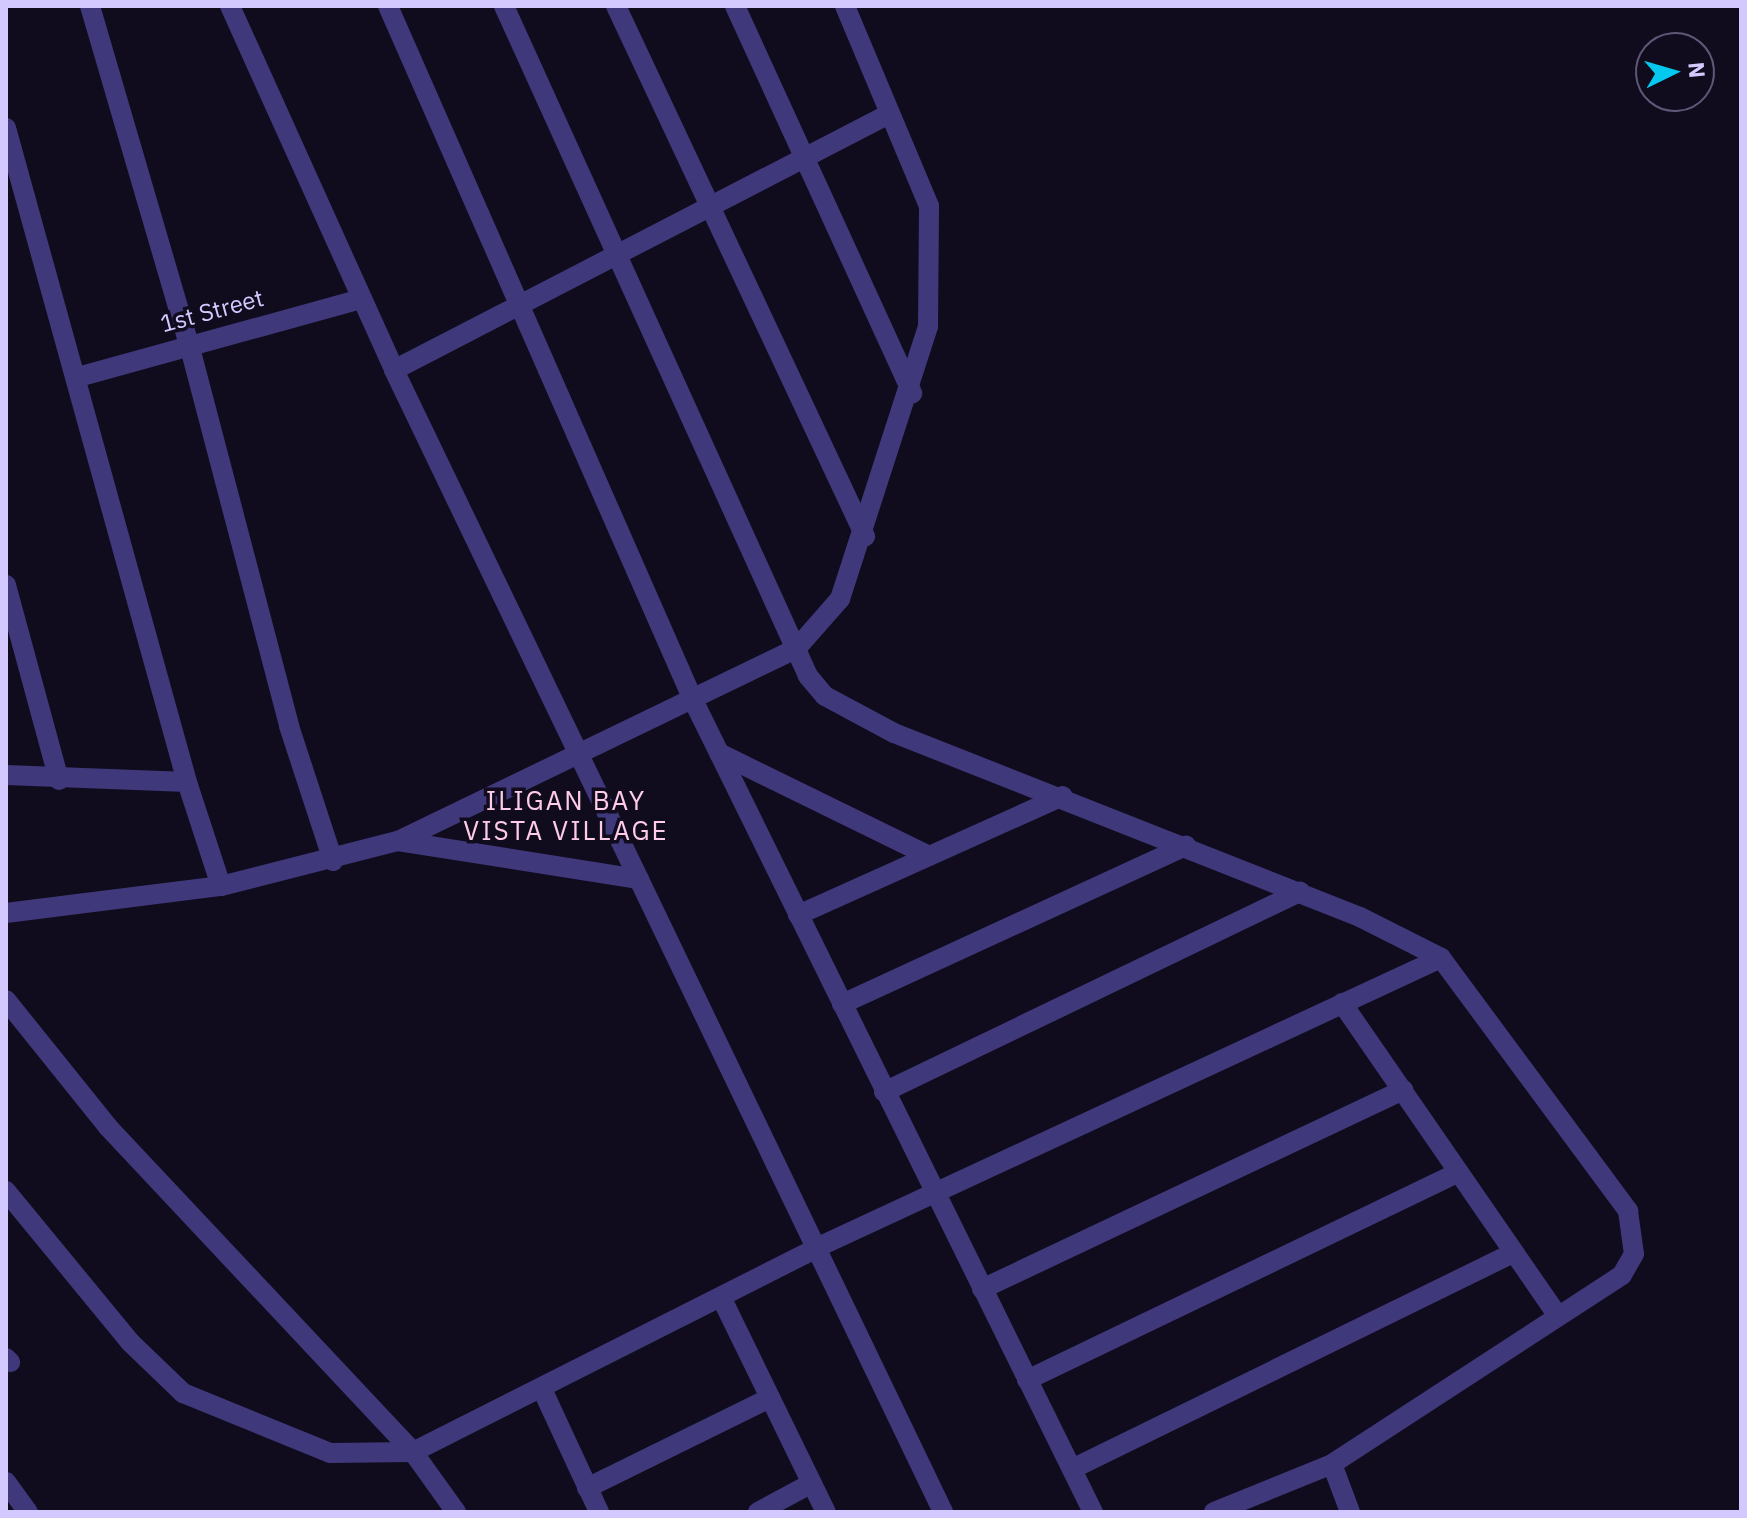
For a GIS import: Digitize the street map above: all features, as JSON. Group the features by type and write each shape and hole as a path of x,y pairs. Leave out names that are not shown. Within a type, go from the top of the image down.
{"street":[{"path":"90,6 189,344 289,726 333,861"},
{"path":"230,6 394,370 943,1512"},
{"path":"388,6 694,702 1093,1512"},
{"path":"504,6 796,649 825,696 851,713 1300,892 1441,958 1628,1211 1636,1233 1622,1275 1332,1464 1214,1512"},
{"path":"616,6 708,208 865,536"},
{"path":"735,6 800,160 912,393"},
{"path":"6,913 221,886 333,861 398,841 578,753 694,702 796,649 840,599 865,536 912,393 928,326 933,254 929,206 845,6"},
{"path":"394,370 889,114"},
{"path":"6,128 78,377 187,782 221,886"},
{"name":"1st Street","path":"78,377 361,299"},
{"path":"6,585 59,780"},
{"path":"719,753 925,854"},
{"path":"6,775 59,780 187,782"},
{"path":"798,915 925,854 1063,796"},
{"path":"398,841 639,879"},
{"path":"842,1004 1186,846"},
{"path":"884,1092 1300,892"},
{"path":"6,1191 130,1342 183,1393 330,1453 413,1452 816,1248 1441,958"},
{"path":"6,1000 108,1127 413,1452 456,1512"},
{"path":"1342,1003 1558,1316"},
{"path":"982,1289 1403,1090"},
{"path":"1027,1380 1459,1172"},
{"path":"1072,1469 1514,1252"},
{"path":"721,1297 826,1512"},
{"path":"542,1389 599,1512"},
{"path":"587,1488 770,1398"},
{"path":"1332,1464 1350,1512"},
{"path":"6,1482 25,1511"},
{"path":"758,1512 812,1483"}],"district":[{"name":"ILIGAN BAY VISTA VILLAGE","path":"566,816"}]}
